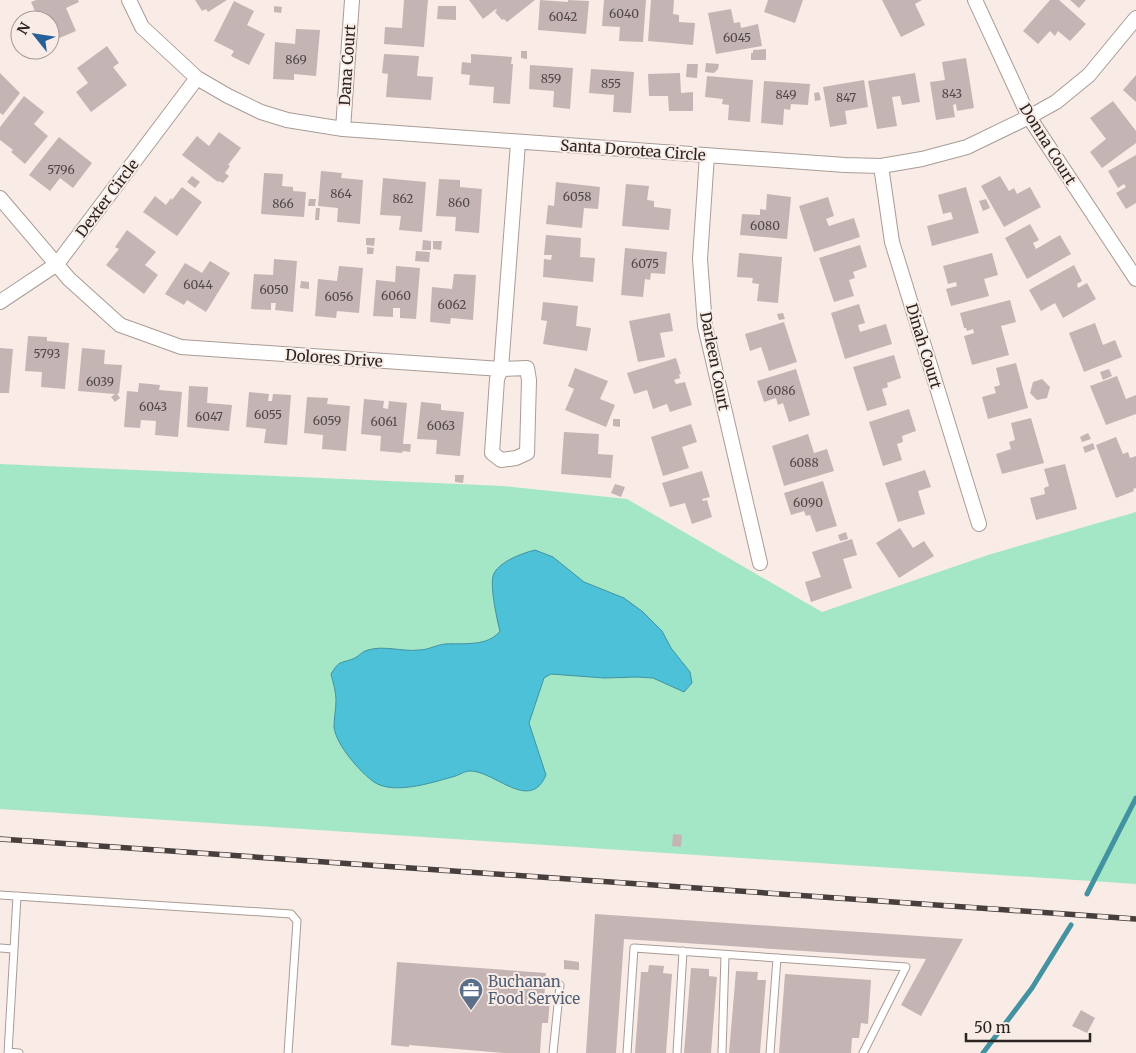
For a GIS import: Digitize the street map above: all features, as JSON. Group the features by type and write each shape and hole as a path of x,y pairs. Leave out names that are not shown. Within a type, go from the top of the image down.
{"street":[{"name":"Santa Dorotea Circle","path":"128,0 142,27 198,78 228,96 261,112 287,120 343,129 518,143 881,166 922,159 967,147 1056,102 1089,75 1136,18"},
{"name":"Dana Court","path":"343,129 352,0"},
{"name":"Donna Court","path":"975,0 1029,117 1136,279"},
{"name":"Dexter Circle","path":"0,302 57,264 198,78"},
{"path":"501,369 518,143"},
{"name":"Darleen Court","path":"708,156 700,259 705,326 760,563"},
{"name":"Dinah Court","path":"881,166 892,242 979,524"},
{"name":"Dolores Drive","path":"0,198 69,280 120,325 182,347 501,369 527,368 529,380 527,453 516,458 501,460 492,453 497,379 501,369"}],"lane":[{"path":"0,895 291,914 297,921 288,1053"},
{"path":"17,896 8,1053 19,1053"},
{"path":"0,948 14,949"},
{"path":"627,1053 634,948 906,967 863,1053"},
{"path":"677,1053 683,952"},
{"path":"722,1053 724,954"},
{"path":"770,1053 778,958"},
{"path":"553,1053 560,985"}],"green space":[{"path":"0,464 503,486 627,499 822,612 988,555 1136,512 1136,884 0,809"}],"water":[{"path":"535,550 553,557 584,582 624,598 643,612 662,631 671,648 690,672 692,683 684,692 653,678 604,678 551,674 544,678 529,723 546,775 539,786 531,790 511,787 480,773 470,771 412,787 391,788 374,782 350,758 336,734 334,727 336,697 331,674 334,669 341,663 355,658 363,652 374,649 422,650 445,644 467,644 489,640 500,631 493,595 492,581 495,571 505,562"}],"building":[{"path":"36,0 78,0 79,2 66,8 76,31 60,38 60,10 35,10 31,2"},
{"path":"195,0 227,0 208,12 206,9 202,11"},
{"path":"404,0 428,0 424,47 384,44 385,27 402,28"},
{"path":"469,0 535,0 507,22 504,19 502,20 495,12 496,9 483,19"},
{"path":"540,0 589,1 586,34 538,30"},
{"path":"604,0 646,0 643,42 619,41 620,27 602,26"},
{"path":"651,0 674,0 673,14 679,15 679,22 695,23 693,45 648,41"},
{"path":"768,0 803,0 795,23 764,12"},
{"path":"882,0 922,0 915,4 925,25 901,37"},
{"path":"1050,0 1059,0 1086,24 1070,41 1058,31 1055,36 1050,31 1038,44 1023,31"},
{"path":"1070,0 1086,0 1079,8"},
{"path":"234,1 254,11 247,25 265,34 249,65 231,56 234,51 214,41"},
{"path":"274,6 282,7 281,13 274,12"},
{"path":"438,6 456,6 456,20 437,19"},
{"path":"731,9 734,23 740,22 741,28 758,24 762,46 716,54 708,13"},
{"path":"296,29 320,30 316,76 294,74 294,80 273,79 275,42 295,44"},
{"path":"107,46 119,63 113,67 127,85 91,112 76,92 88,83 77,68"},
{"path":"766,49 766,60 751,60 753,50"},
{"path":"521,51 527,51 527,59 521,58"},
{"path":"384,54 419,56 417,76 433,77 431,100 386,97 388,74 382,73"},
{"path":"471,54 512,57 510,104 493,103 494,87 469,85 470,75 461,74 462,62 471,63"},
{"path":"966,58 974,108 957,111 956,104 953,105 955,117 936,120 930,82 945,80 942,62"},
{"path":"706,63 719,64 718,69 714,73 705,72"},
{"path":"687,64 698,64 697,78 686,77"},
{"path":"530,65 573,68 570,109 553,107 554,91 529,89"},
{"path":"591,69 634,72 631,113 613,112 614,95 589,93"},
{"path":"0,73 20,93 3,115 0,113"},
{"path":"680,73 681,93 693,92 693,111 669,111 668,96 649,96 648,74"},
{"path":"915,73 920,102 902,105 900,96 892,97 897,126 877,129 868,81"},
{"path":"1136,75 1136,102 1123,90"},
{"path":"707,76 753,80 750,122 728,120 729,105 722,104 723,99 705,97"},
{"path":"864,80 868,107 845,111 847,124 830,127 823,87"},
{"path":"764,81 810,84 808,105 791,104 790,110 784,109 783,125 761,123"},
{"path":"819,92 821,100 815,101 814,93"},
{"path":"24,96 44,112 34,124 48,136 25,164 11,152 13,150 0,140 0,127"},
{"path":"1113,101 1136,131 1136,143 1102,168 1090,152 1106,139 1090,118"},
{"path":"219,132 241,148 228,165 230,166 225,173 229,176 223,183 218,182 182,155 197,136 209,146"},
{"path":"59,137 92,163 73,188 60,178 50,191 29,175"},
{"path":"1136,155 1136,203 1126,209 1116,193 1126,187 1124,184 1118,188 1108,171"},
{"path":"321,171 342,173 341,178 363,180 360,224 337,222 338,208 318,206"},
{"path":"264,173 283,174 282,186 293,187 293,191 306,192 304,217 261,214"},
{"path":"192,176 200,182 195,188 187,182"},
{"path":"1000,176 1009,191 1014,188 1017,194 1030,187 1041,207 1004,227 981,186"},
{"path":"383,178 426,182 422,232 399,230 401,216 380,215"},
{"path":"439,179 460,180 460,187 482,189 479,233 455,231 456,217 436,216"},
{"path":"556,182 600,187 598,209 584,208 582,228 546,224 548,205 554,206"},
{"path":"626,184 649,186 647,200 654,201 654,207 671,209 669,230 622,226"},
{"path":"182,187 202,202 177,236 143,212 155,196 166,205"},
{"path":"966,187 979,233 932,246 927,226 953,219 951,212 943,214 938,195"},
{"path":"767,194 791,197 787,239 740,235 742,214 760,215 760,209 766,210"},
{"path":"828,197 834,216 826,219 829,226 854,218 860,237 814,252 799,206"},
{"path":"309,199 316,199 315,206 308,206"},
{"path":"986,199 990,208 983,211 979,201"},
{"path":"316,208 320,208 319,220 315,220"},
{"path":"1030,224 1039,240 1033,243 1036,249 1060,235 1071,254 1027,279 1005,238"},
{"path":"127,230 156,252 145,265 158,275 144,294 106,265 119,249 115,247"},
{"path":"546,235 581,238 580,257 595,258 593,282 543,277 544,259 551,260 552,255 544,255"},
{"path":"366,238 375,238 374,246 366,245"},
{"path":"423,240 431,241 431,250 422,250"},
{"path":"433,241 442,241 441,250 433,249"},
{"path":"860,245 867,267 853,272 855,278 849,280 854,296 834,302 819,258"},
{"path":"367,247 374,248 373,254 367,254"},
{"path":"625,248 667,252 665,274 651,273 650,280 645,279 643,297 621,295"},
{"path":"416,251 430,252 429,262 415,261"},
{"path":"739,253 782,257 778,303 757,301 759,284 752,283 753,278 737,277"},
{"path":"992,253 998,275 984,279 989,296 951,306 946,289 957,286 956,282 948,284 943,266"},
{"path":"274,259 297,261 293,312 275,310 276,303 271,303 271,310 251,309 254,274 273,275"},
{"path":"210,261 230,273 206,312 187,300 184,305 165,294 185,263 202,273"},
{"path":"1074,265 1082,281 1077,284 1078,288 1087,283 1096,299 1063,318 1055,303 1041,311 1029,290"},
{"path":"339,266 363,268 359,313 337,311 336,318 315,316 318,279 337,281"},
{"path":"396,266 420,268 416,319 400,318 400,308 393,308 393,317 373,316 376,280 395,282"},
{"path":"454,274 476,275 473,320 451,318 450,324 430,322 432,287 452,289"},
{"path":"301,281 309,282 309,289 300,288"},
{"path":"1010,300 1016,322 1001,326 1009,355 972,365 964,336 974,333 973,329 967,331 964,328 960,313"},
{"path":"543,302 578,306 576,326 591,328 587,351 543,344 547,321 541,320"},
{"path":"859,304 865,323 858,325 860,332 886,324 892,344 845,359 831,313"},
{"path":"670,313 673,331 660,333 665,357 638,362 629,321"},
{"path":"783,313 785,319 779,320 777,314"},
{"path":"784,322 797,362 769,371 761,347 750,351 745,334"},
{"path":"1095,323 1103,345 1115,340 1122,357 1084,372 1069,333"},
{"path":"28,336 47,337 47,341 69,343 65,389 41,387 42,372 25,371"},
{"path":"0,348 13,349 9,393 0,393"},
{"path":"82,348 105,350 104,364 122,365 119,393 117,394 120,398 115,402 111,397 115,394 78,391"},
{"path":"894,355 901,378 887,383 888,387 882,389 887,405 867,411 853,367"},
{"path":"676,358 681,374 679,374 680,378 674,380 676,384 685,382 692,405 670,412 667,404 653,409 647,390 634,394 627,373"},
{"path":"1016,363 1028,408 988,419 982,397 996,393 994,387 1000,385 996,368"},
{"path":"575,368 608,381 600,399 615,405 606,427 565,410 574,389 568,386"},
{"path":"796,369 810,415 789,422 783,403 778,405 776,398 764,402 757,381"},
{"path":"1109,369 1112,376 1103,380 1100,372"},
{"path":"1117,376 1126,399 1136,395 1136,414 1106,425 1090,386"},
{"path":"1042,379 1050,387 1047,398 1037,400 1030,393 1033,382"},
{"path":"139,383 160,385 159,390 182,392 178,437 155,435 156,421 141,420 140,428 124,427 127,391 138,392"},
{"path":"189,386 208,387 207,403 232,405 229,431 187,427"},
{"path":"249,392 269,394 268,401 272,401 273,394 291,395 287,445 264,443 266,429 246,427"},
{"path":"307,397 328,398 327,404 350,406 346,451 322,449 323,435 304,433"},
{"path":"364,399 384,401 383,408 388,409 389,401 407,403 403,444 411,444 410,452 380,451 381,436 361,434"},
{"path":"421,402 441,404 441,410 464,412 460,456 436,454 437,440 417,439"},
{"path":"909,409 916,431 902,436 903,442 897,444 902,460 883,466 869,422"},
{"path":"1031,418 1044,463 1002,474 996,454 1011,449 1009,442 1015,440 1011,423"},
{"path":"613,419 620,419 620,427 613,426"},
{"path":"691,424 697,442 682,447 689,468 663,476 651,437"},
{"path":"564,432 599,434 598,454 613,455 611,478 561,474"},
{"path":"1088,433 1091,439 1082,442 1080,437"},
{"path":"808,434 814,453 827,449 834,471 784,486 772,446"},
{"path":"1116,437 1123,454 1128,452 1130,458 1136,456 1136,488 1133,489 1134,491 1116,498 1096,445"},
{"path":"1093,443 1095,449 1085,453 1083,447"},
{"path":"1065,464 1077,509 1036,520 1030,498 1045,494 1044,488 1049,486 1044,469"},
{"path":"925,470 931,487 918,491 925,514 898,522 885,483"},
{"path":"702,471 710,497 702,499 703,501 707,500 712,517 692,524 685,503 670,507 662,483"},
{"path":"455,475 464,475 463,483 455,482"},
{"path":"823,481 837,526 816,532 810,515 806,516 804,511 791,515 784,493"},
{"path":"615,484 625,487 621,497 611,493"},
{"path":"900,528 913,548 924,541 934,556 899,578 876,543"},
{"path":"846,532 848,539 840,541 838,535"},
{"path":"852,539 857,555 843,559 852,588 811,602 805,582 821,577 812,552"},
{"path":"673,834 682,835 681,847 672,846"},
{"path":"595,914 963,939 921,1016 901,1005 926,959 624,939 616,1053 586,1053"},
{"path":"564,960 579,962 579,970 564,969"},
{"name":"Buchanan Food Service","path":"397,962 546,973 544,1000 550,1000 548,1023 542,1023 540,1053 504,1053 391,1045"},
{"path":"649,965 664,966 663,973 672,974 666,1053 635,1053 641,972 648,972"},
{"path":"691,968 709,969 709,976 717,977 711,1053 684,1053"},
{"path":"736,971 758,972 757,980 766,980 760,1053 729,1053"},
{"path":"785,974 871,980 868,1024 861,1023 859,1038 852,1038 851,1053 779,1053"},
{"path":"1081,1010 1095,1018 1087,1033 1072,1026"}],"waterway":[{"path":"1087,894 1136,798"},
{"path":"983,1053 1032,988 1071,925"}],"railway":[{"path":"0,839 1136,919"}],"place":[{"name":"Buchanan Food Service","path":"471,1011"}]}
